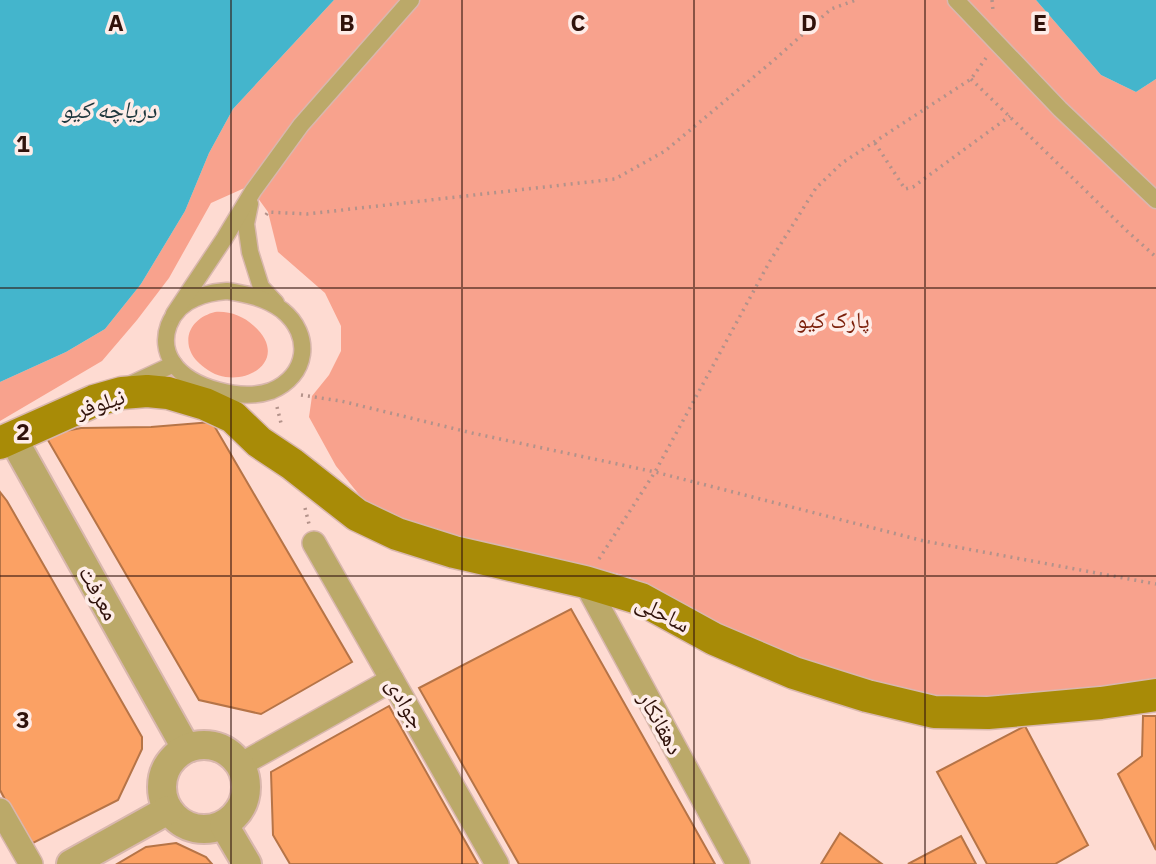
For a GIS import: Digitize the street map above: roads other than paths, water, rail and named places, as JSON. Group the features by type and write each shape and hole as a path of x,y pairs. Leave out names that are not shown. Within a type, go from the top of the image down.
{"main road":[{"name":"نیلوفر","path":"6,440 94,401 122,393 168,393 205,404"},
{"name":"ساحلی","path":"205,404 233,417 259,442 357,515 397,534 454,552 585,582 641,599 713,639 794,673 867,696 934,712 988,713 1156,695"}],"street":[{"path":"253,191 246,224 250,252 261,287 293,321 300,334 303,349 298,370 288,381 272,390 240,395 212,390 174,365 166,337 174,314 253,191 301,125 411,0"},
{"path":"956,0 1060,109 1156,200"},
{"path":"174,314 193,299 227,291 266,301 282,310 293,321"},
{"path":"94,401 174,365"},
{"name":"معرفت","path":"6,440 186,748"},
{"name":"جوادی","path":"314,543 497,864"},
{"name":"دهقانکار","path":"585,582 738,864"},
{"path":"240,765 393,680"},
{"path":"198,744 222,748 233,755 240,765 246,792 235,817 223,825 212,829 187,826 168,810 162,797 166,768 174,756 186,748 198,744"},
{"path":"0,810 30,864"},
{"path":"71,864 168,810"},
{"path":"223,825 247,864"}],"water":[{"name":"دریاچه کیو","path":"0,0 334,0 233,109 209,153 185,211 141,284 105,329 66,352 0,382"},
{"path":"1036,0 1156,0 1156,79 1136,92 1101,75"}],"park label":[{"name":"پارک کیو","path":"833,320"}]}
